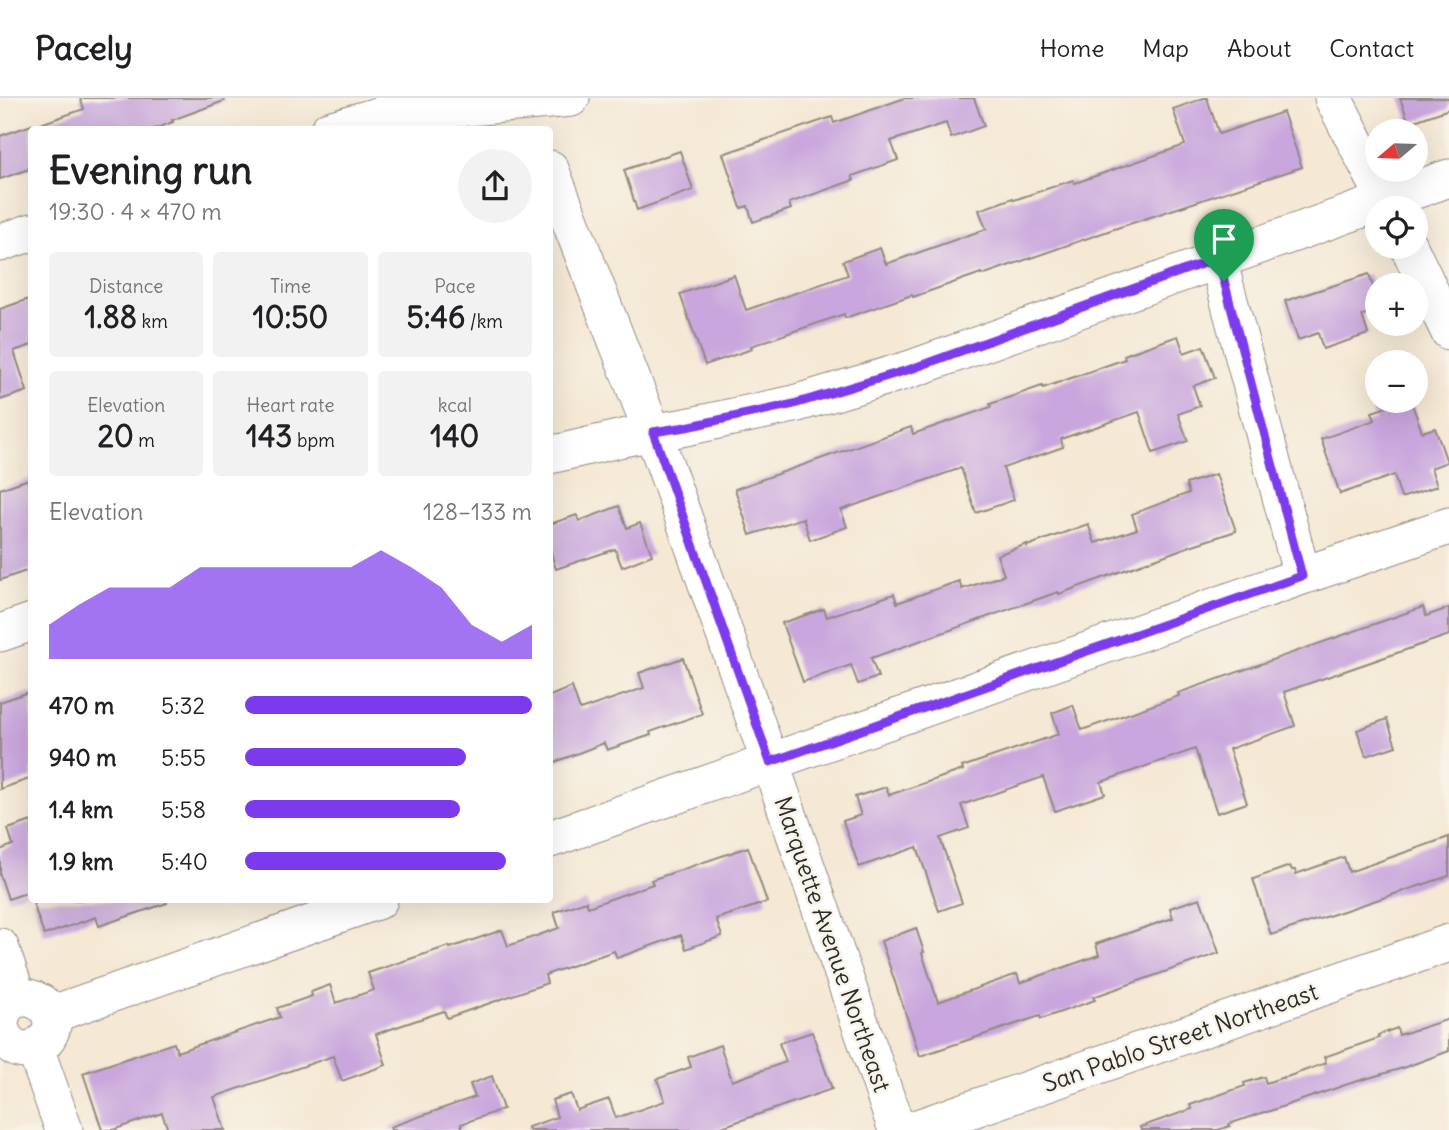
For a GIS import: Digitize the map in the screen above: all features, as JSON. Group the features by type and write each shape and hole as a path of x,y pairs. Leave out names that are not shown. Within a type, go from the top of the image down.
{"street":[{"path":"343,126 381,115 526,110 571,98"},
{"path":"1334,98 1384,196"},
{"name":"Marquette Avenue Northeast","path":"553,177 653,432 897,1130"},
{"path":"1407,196 1449,178"},
{"path":"553,454 794,404 911,369 1218,258 1365,211"},
{"path":"0,243 28,233"},
{"path":"1218,258 1302,576"},
{"path":"1415,259 1449,331"},
{"path":"553,838 1449,526"},
{"path":"0,633 28,623"},
{"path":"50,1015 370,903"},
{"name":"San Pablo Street Northeast","path":"912,1130 1449,943"},
{"path":"0,947 4,1022 5,1040 26,1050 41,1044 51,1031 50,1015 41,1002 25,997 4,1022"},
{"path":"35,1048 64,1130"}],"building":[{"path":"80,98 224,98 224,101 162,126 35,126 84,109"},
{"path":"905,98 974,98 984,126 951,138 946,123 891,141 898,160 852,176 854,180 789,203 791,209 753,222 748,206 741,208 723,154 832,117 834,123"},
{"path":"1207,98 1219,134 1283,112 1302,167 982,275 981,273 845,318 844,314 705,365 680,294 734,275 746,310 848,275 843,261 880,248 886,264 986,229 979,210 1073,180 1075,183 1185,145 1173,109"},
{"path":"1400,98 1449,98 1449,109 1420,119 1408,119"},
{"path":"28,126 28,169 0,179 0,136"},
{"path":"680,151 693,190 637,210 624,170"},
{"path":"1365,275 1365,314 1362,315 1365,335 1323,349 1318,333 1298,340 1285,301"},
{"path":"28,299 28,346 14,351 27,391 0,400 0,309"},
{"path":"1178,336 1184,353 1203,346 1215,378 1193,386 1200,406 1178,414 1188,441 1153,453 1139,412 1061,439 1063,447 1003,468 1014,500 976,513 961,468 841,510 847,527 810,540 803,518 750,535 735,489 911,427 913,434 991,407 990,404 1125,359 1124,355"},
{"path":"1372,413 1415,413 1422,432 1435,428 1447,462 1431,468 1437,486 1401,498 1394,475 1340,494 1321,439 1375,420"},
{"path":"1216,474 1236,531 871,658 878,677 858,684 851,665 803,682 782,623 824,609 827,617 894,594 897,603 959,581 962,589 1004,575 997,555 1088,524 1095,543 1137,529 1132,514 1189,493 1186,484"},
{"path":"28,479 28,570 0,580 0,489"},
{"path":"619,506 627,528 640,523 652,555 622,567 615,549 556,569 553,560 553,523 577,515 579,521"},
{"path":"1423,607 1426,616 1449,608 1449,635 1284,692 1295,726 1229,749 1247,803 1217,813 1195,749 1101,782 1105,794 1055,811 1043,777 961,805 969,828 940,838 962,903 939,911 917,847 859,867 843,821 861,815 855,797 886,787 889,795 1059,734 1052,713 1073,705 1082,730 1179,696 1178,693"},
{"path":"683,658 702,714 607,750 604,743 553,763 553,695 572,687 580,710 644,688 639,673"},
{"path":"28,692 28,779 0,789 0,702"},
{"path":"1387,719 1396,746 1366,756 1357,730"},
{"path":"28,822 28,892 8,899 0,875 0,850 13,845 8,829"},
{"path":"1449,837 1449,876 1271,935 1253,879 1290,866 1296,874 1344,857 1349,872"},
{"path":"748,847 767,902 716,919 722,936 686,949 681,935 617,958 614,951 545,975 547,983 493,1002 447,1018 444,1011 376,1034 386,1065 342,1081 333,1056 214,1097 225,1130 168,1130 162,1113 113,1130 102,1130 83,1073 174,1043 177,1052 280,1017 277,1008 312,996 311,992 330,985 336,1003 374,990 368,973 502,930 508,946 559,928 554,912 586,901 588,907 653,884 651,880"},
{"path":"1200,898 1219,953 1093,997 1095,1000 1041,1019 1040,1016 920,1056 881,941 916,928 938,1002 1017,974 1020,983 1099,955 1096,944 1173,918 1170,908"},
{"path":"33,903 167,903 99,926 96,917 44,935"},
{"path":"1449,1019 1449,1051 1403,1068 1264,1112 1218,1130 1141,1130 1140,1127 1192,1109 1190,1105 1245,1086 1244,1083 1264,1077 1266,1083 1284,1078 1326,1063 1324,1057 1379,1038 1378,1035 1397,1028 1399,1035"},
{"path":"812,1032 832,1089 713,1130 529,1130 528,1127 557,1117 552,1100 571,1094 577,1110 609,1099 616,1118 665,1101 657,1079 691,1067 688,1057 720,1045 732,1081 786,1062 779,1043"},
{"path":"492,1076 503,1109 461,1124 463,1130 391,1130 390,1127 475,1097 470,1084"}],"route":[{"path":"1218,258 1224,281 1302,576 770,762 653,432 794,404 911,369 1218,258"}]}
